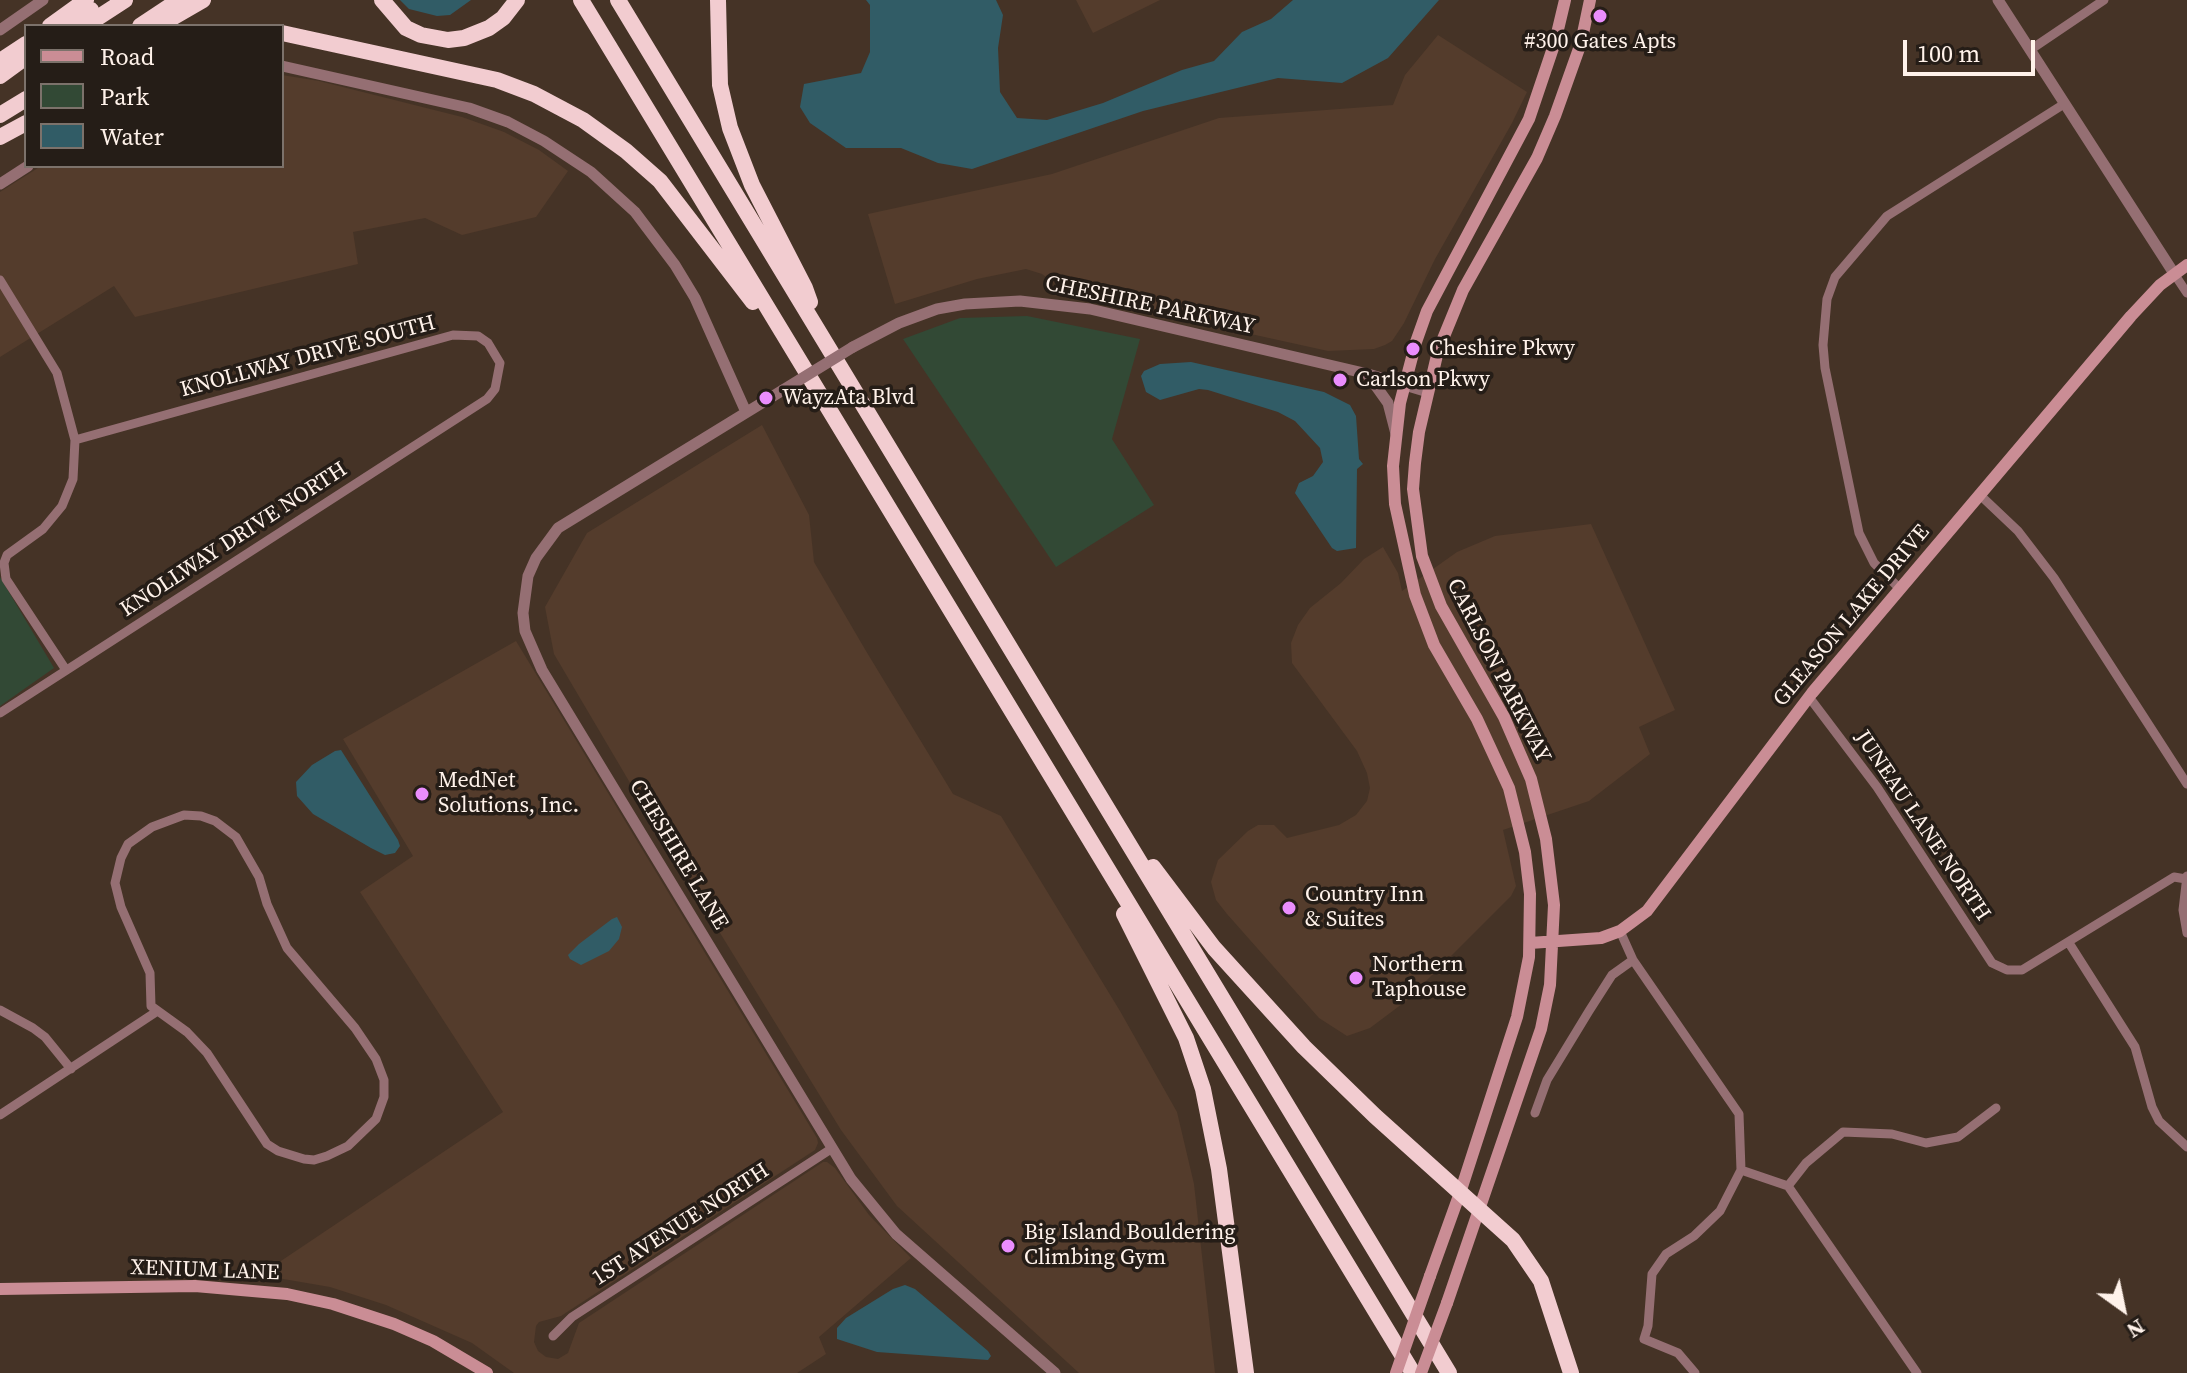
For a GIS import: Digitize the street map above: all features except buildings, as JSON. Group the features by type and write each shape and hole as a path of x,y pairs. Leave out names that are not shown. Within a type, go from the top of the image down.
{"highway":[{"path":"53,24 86,0"},
{"path":"72,24 105,0"},
{"path":"88,24 125,0"},
{"path":"143,24 179,0"},
{"path":"161,24 203,0"},
{"path":"382,0 406,28 421,35 448,40 464,38 489,28 503,18 517,0"},
{"path":"581,0 1413,1373"},
{"path":"618,0 1449,1373"},
{"path":"718,0 720,85 730,128 752,185 805,288 820,334"},
{"path":"284,33 497,80 534,94 583,120 620,146 660,181 798,361"},
{"path":"0,61 24,45"},
{"path":"0,78 24,59"},
{"path":"0,78 24,65"},
{"path":"0,116 24,102"},
{"path":"0,137 24,124"},
{"path":"1090,777 1148,860 1228,964 1345,1087 1513,1240 1541,1281 1571,1373"},
{"path":"1063,799 1163,991 1186,1038 1195,1065 1214,1141 1246,1373"}],"main road":[{"name":"CARLSON PARKWAY","path":"1396,1373 1461,1190 1517,1017 1530,943 1526,863 1509,788 1477,719 1434,645 1408,572 1395,504 1393,466 1396,435 1405,385 1427,311 1529,119 1555,42 1565,0"},
{"name":"CARLSON PARKWAY","path":"1421,1373 1481,1209 1541,1029 1550,985 1554,905 1549,856 1531,779 1504,717 1441,606 1422,556 1413,489 1419,432 1438,351 1463,290 1537,158 1581,43 1590,0"},
{"name":"GLEASON LAKE DRIVE","path":"1530,943 1601,938 1638,920 1657,900 1737,789 1809,697 2131,316 2160,285 2187,265"},
{"name":"XENIUM LANE","path":"0,1289 195,1286 287,1294 333,1304 394,1324 446,1348 487,1373"}],"street":[{"path":"0,30 43,0"},
{"path":"1998,0 2187,293"},
{"path":"2030,50 2104,0"},
{"path":"284,66 469,108 508,122 591,172 635,212 675,265 695,298 746,412"},
{"path":"1900,589 1874,563 1859,533 1825,368 1823,345 1827,299 1835,277 1887,216 2064,104"},
{"path":"0,184 25,168"},
{"path":"0,280 57,373 75,440 73,479 62,506 43,529 7,555 3,571 66,670"},
{"name":"CHESHIRE PARKWAY","path":"783,390 899,323 937,309 1020,301 1090,309 1368,374 1428,392"},
{"name":"KNOLLWAY DRIVE SOUTH","path":"75,440 453,335 478,336 496,353 500,374 495,389 487,399"},
{"path":"1368,374 1388,403 1396,435"},
{"name":"CHESHIRE LANE","path":"783,390 558,528 540,551 528,576 523,613 532,651 831,1149 873,1207 896,1234 1055,1373"},
{"name":"KNOLLWAY DRIVE NORTH","path":"0,713 487,399"},
{"path":"1980,495 2018,531 2054,578 2187,784"},
{"name":"JUNEAU LANE NORTH","path":"1809,697 1877,787 1992,963 2007,970 2022,970 2069,943"},
{"path":"184,815 201,816 227,829 245,849 287,948 355,1028 376,1059 384,1080 381,1109 361,1136 327,1156 314,1160 278,1151 257,1132 207,1053 187,1032 156,1012 151,1006 152,985 146,962 117,894 117,871 128,844 138,835 184,815"},
{"path":"2187,933 2183,910 2186,878 2174,877 2069,943 2135,1047 2159,1121 2187,1147"},
{"path":"1620,931 1633,960 1739,1114 1741,1170 1720,1211 1701,1230 1648,1270 1648,1326 1644,1339 1678,1353 1695,1373"},
{"path":"1535,1113 1547,1080 1612,975 1633,960"},
{"path":"0,1010 45,1037 71,1069"},
{"path":"0,1115 156,1012"},
{"path":"1788,1186 1806,1163 1843,1132 1892,1134 1926,1143 1958,1137 1996,1108"},
{"name":"1ST AVENUE NORTH","path":"553,1336 572,1317 831,1149"},
{"path":"1741,1170 1788,1186 1917,1373"}],"shaded area":[{"path":"1076,0 1160,0 1093,33"},
{"path":"1438,35 1527,92 1435,259 1404,323 1392,341 1385,345 1374,349 1328,351 1083,297 1058,286 1042,274 1026,269 977,279 895,304 868,214 1052,174 1219,118 1393,105 1405,75"},
{"path":"284,75 319,81 462,117 504,132 539,150 568,171 536,217 462,235 425,218 353,232 358,264 135,317 114,286 0,357 0,192 38,168 284,168"},
{"path":"762,425 809,515 814,562 866,651 953,794 1001,816 1120,1011 1177,1112 1194,1184 1215,1373 1079,1373 897,1206 841,1130 682,871 554,654 545,607 587,533"},
{"path":"1591,524 1675,710 1639,727 1650,754 1589,801 1503,830 1516,886 1511,896 1406,1001 1370,1028 1347,1036 1319,1018 1227,914 1216,900 1211,882 1218,860 1258,825 1274,825 1287,838 1339,825 1356,815 1367,801 1370,788 1367,773 1357,751 1292,663 1291,643 1298,625 1310,608 1364,559 1383,547 1398,573 1402,591 1457,552 1495,536"},
{"path":"516,641 818,1143 815,1150 561,1316 539,1322 534,1342 538,1351 546,1357 558,1359 568,1353 579,1323 827,1162 835,1168 869,1215 911,1258 819,1337 826,1354 797,1373 514,1373 472,1343 386,1305 330,1287 260,1275 503,1112 360,892 413,856 343,739"}],"green space":[{"path":"1027,316 1140,339 1112,439 1154,505 1056,567 903,339 960,318"},
{"path":"0,577 54,668 0,706"}],"water":[{"path":"400,0 471,0 450,15 437,16 409,9"},
{"path":"866,0 996,0 1003,15 998,48 1000,92 1017,118 1047,120 1103,103 1182,70 1214,61 1242,32 1271,19 1293,0 1439,0 1388,58 1342,83 1278,78 1143,111 972,169 938,163 901,148 846,148 810,123 800,107 804,84 861,73 870,52 870,5"},
{"path":"1191,362 1324,392 1350,405 1356,416 1359,459 1363,464 1357,469 1356,548 1337,551 1332,548 1295,493 1299,483 1313,476 1323,462 1320,448 1295,421 1278,412 1208,390 1199,389 1160,400 1146,392 1141,376 1144,371 1160,364"},
{"path":"341,750 398,840 400,846 395,853 385,855 371,848 313,814 297,796 296,782 312,765"},
{"path":"617,917 622,927 619,939 609,951 581,965 570,959 568,955 579,944"},
{"path":"905,1285 915,1289 988,1351 991,1356 988,1360 877,1352 837,1339 837,1328 846,1318"}],"place":[{"name":"#300 Gates Apts","path":"1600,16"},
{"name":"Cheshire Pkwy","path":"1413,349"},
{"name":"Carlson Pkwy","path":"1340,380"},
{"name":"WayzAta Blvd","path":"766,398"},
{"name":"MedNet Solutions, Inc.","path":"422,794"},
{"name":"Country Inn & Suites","path":"1289,908"},
{"name":"Northern Taphouse","path":"1356,978"},
{"name":"Big Island Bouldering Climbing Gym","path":"1008,1246"}]}
